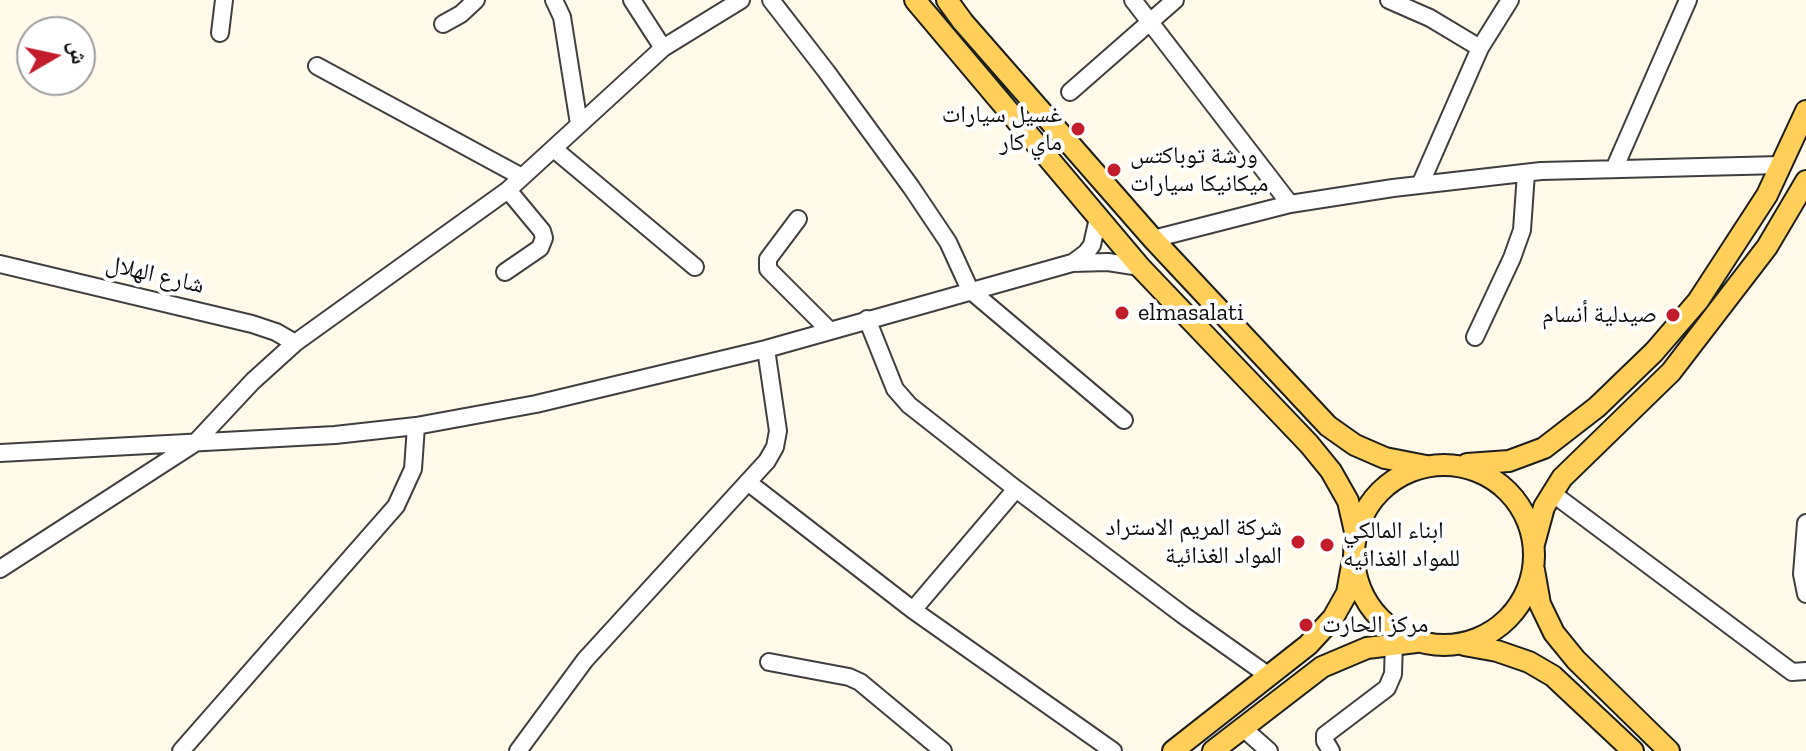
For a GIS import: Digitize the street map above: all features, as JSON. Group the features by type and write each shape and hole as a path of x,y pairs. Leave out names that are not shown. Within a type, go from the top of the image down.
{"main road":[{"path":"915,0 1140,267 1309,444 1331,471 1348,501 1356,536"},
{"path":"947,0 1153,239 1328,426 1355,445 1385,458 1426,466 1509,461 1527,456 1562,435 1597,407 1654,352 1698,301 1767,195 1806,111"},
{"path":"1460,644 1482,637 1501,625 1516,609 1528,589 1534,544 1544,507 1562,478 1671,372 1767,247 1805,184"},
{"path":"1457,465 1476,470 1509,491 1521,507 1534,544"},
{"path":"1173,751 1308,645 1333,618 1347,593 1356,536 1362,516 1373,498 1388,483 1406,472 1426,466"},
{"path":"1354,557 1357,580 1366,601 1380,619 1398,633 1419,642"},
{"path":"1533,567 1540,604 1554,633 1576,660 1669,751"},
{"path":"1213,751 1322,667 1367,648 1419,642 1460,644 1497,651 1529,662 1553,676 1633,751"}],"street":[{"path":"220,33 224,0"},
{"path":"443,24 461,14 476,0"},
{"path":"554,0 562,17 579,124"},
{"path":"632,0 663,48"},
{"path":"0,569 195,443 295,343 508,190 663,48 741,0"},
{"path":"771,0 911,187 948,242 970,290 1124,420"},
{"path":"1133,0 1290,204"},
{"path":"1070,92 1175,0"},
{"path":"1389,0 1430,18 1480,48"},
{"path":"1420,185 1480,48 1510,0"},
{"path":"1615,167 1688,0"},
{"path":"317,66 522,177"},
{"path":"554,149 695,267"},
{"path":"1153,239 1290,204 1420,185 1615,167 1781,165"},
{"path":"1475,337 1522,230 1526,173"},
{"path":"505,272 540,248 544,238 542,231 508,190"},
{"path":"1072,263 1092,245 1098,218"},
{"path":"798,219 768,259 768,269 829,330"},
{"path":"0,453 335,435 416,426 536,404 766,349 1072,263 1108,262 1140,267"},
{"name":"شارع الهلال","path":"0,264 252,324 295,343"},
{"path":"867,319 890,379 909,405 1183,615 1269,676"},
{"path":"518,751 585,660 749,483 775,447 778,431 766,349"},
{"path":"181,751 396,506 413,469 416,426"},
{"path":"749,483 913,610 1113,751"},
{"path":"913,610 1016,489"},
{"path":"1552,493 1792,672 1806,671"},
{"path":"1806,523 1802,574 1806,594"},
{"path":"1331,751 1325,735 1387,688 1393,674 1394,643"},
{"path":"769,662 849,677 860,682 943,751"},
{"path":"1243,728 1269,751"}],"place":[{"name":"غسيل سيارات ماي كار","path":"1078,129"},
{"name":"ورشة توباكتس ميكانيكا سيارات","path":"1114,170"},
{"name":"elmasalati","path":"1122,313"},
{"name":"صيدلية أنسام","path":"1673,315"},
{"name":"شركة المريم الاستراد المواد الغذائية","path":"1298,542"},
{"name":"ابناء المالكي للمواد الغذائيه","path":"1327,545"},
{"name":"مركز الحارت","path":"1306,625"}]}
